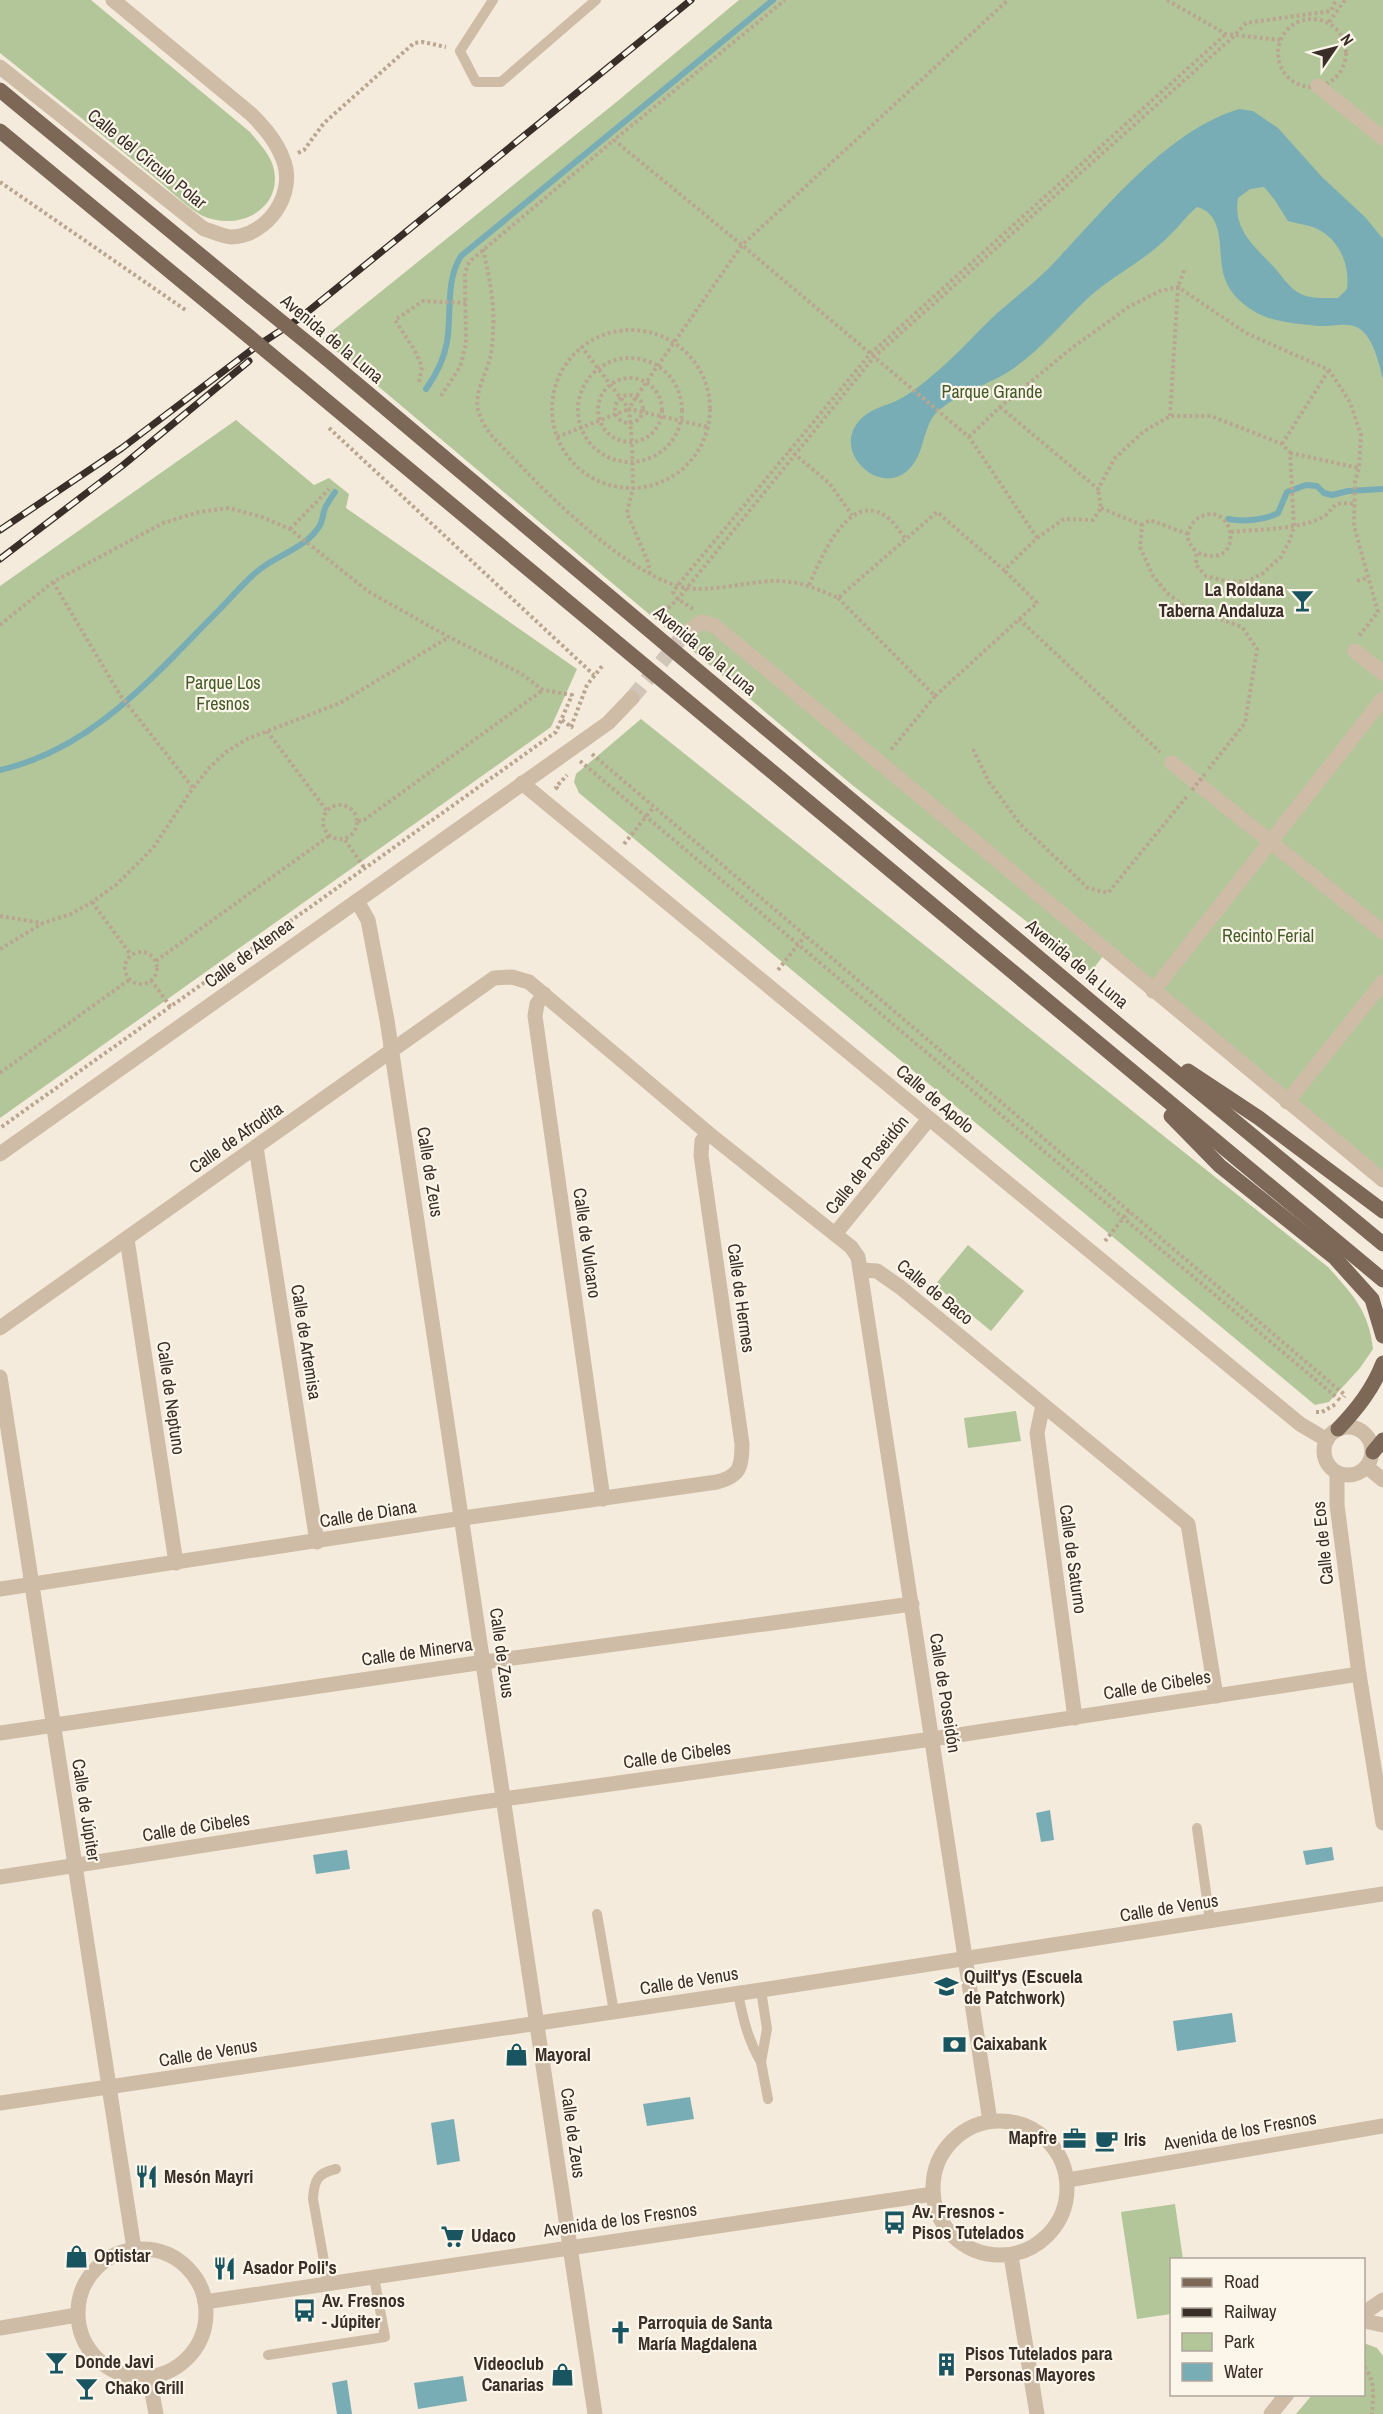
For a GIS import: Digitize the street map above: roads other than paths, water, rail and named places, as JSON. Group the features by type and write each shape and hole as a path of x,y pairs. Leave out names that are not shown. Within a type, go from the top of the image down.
{"main road":[{"name":"Avenida de la Luna","path":"0,90 326,358 1121,1027 1383,1244"},
{"path":"0,131 1383,1280"},
{"path":"1121,1027 1259,1118 1383,1211"},
{"path":"1103,1048 1221,1166 1335,1258 1372,1299 1383,1336"},
{"path":"1333,1434 1354,1412 1375,1383 1383,1363"},
{"path":"1373,1452 1383,1440"}],"street":[{"name":"Calle del Círculo Polar","path":"0,68 204,229 231,237 252,231 270,219 283,199 288,184 284,161 271,134 251,114 113,0"},
{"path":"1318,87 1383,138"},
{"path":"686,632 702,622 715,626 1383,1180"},
{"path":"1355,651 1383,673"},
{"name":"Calle de Atenea","path":"0,1154 577,746 608,723 632,698"},
{"path":"1153,991 1383,699"},
{"path":"1172,763 1383,932"},
{"name":"Calle de Apolo","path":"522,783 1291,1417 1333,1434"},
{"name":"Calle de Zeus","path":"357,901 368,920 391,1050 596,2414"},
{"name":"Calle de Afrodita","path":"0,1328 494,978 512,977 530,982 544,994"},
{"path":"1287,1102 1383,982"},
{"path":"544,994 708,1133 851,1247 858,1257 861,1270"},
{"name":"Calle de Vulcano","path":"544,994 537,1004 535,1016 603,1499"},
{"name":"Calle de Poseidón","path":"835,1234 929,1119"},
{"name":"Calle de Hermes","path":"708,1133 702,1141 701,1155 742,1444 739,1471"},
{"name":"Calle de Artemisa","path":"256,1147 316,1542"},
{"name":"Calle de Neptuno","path":"127,1239 176,1563"},
{"name":"Calle de Poseidón","path":"861,1270 990,2121"},
{"name":"Calle de Baco","path":"861,1270 877,1271 900,1287 1188,1524 1216,1696"},
{"name":"Calle de Júpiter","path":"0,1377 134,2249"},
{"name":"Calle de Saturno","path":"1043,1405 1037,1433 1075,1718"},
{"path":"1349,1427 1361,1430 1370,1440 1373,1452 1367,1467 1354,1475 1337,1473 1329,1466 1325,1457 1333,1434 1349,1427"},
{"path":"1367,1467 1383,1480"},
{"name":"Calle de Diana","path":"0,1589 463,1518 717,1482 729,1479 739,1471"},
{"name":"Calle de Eos","path":"1337,1473 1337,1505 1359,1674 1383,1823"},
{"name":"Calle de Minerva","path":"0,1733 484,1662 912,1604"},
{"name":"Calle de Cibeles","path":"0,1877 502,1799 932,1739 1359,1674"},
{"name":"Calle de Venus","path":"0,2103 761,1990 1383,1894"},
{"path":"990,2121 1018,2122 1041,2134 1059,2154 1068,2180 1067,2204 1055,2229 1038,2245 1011,2256 985,2254 960,2242 941,2221 933,2194 935,2168 946,2147 965,2130 990,2121"},
{"name":"Avenida de los Fresnos","path":"1068,2180 1383,2126"},
{"name":"Avenida de los Fresnos","path":"206,2302 933,2194"},
{"path":"134,2249 160,2251 180,2261 197,2279 206,2302 204,2329 194,2351 176,2368 149,2377 124,2375 102,2363 84,2342 77,2315 81,2290 94,2270 114,2255 134,2249"},
{"path":"1011,2256 1037,2414"},
{"path":"1365,2312 1383,2300"},
{"path":"0,2328 77,2315"},
{"path":"1365,2321 1383,2325"},
{"path":"149,2377 156,2414"},
{"path":"1271,2414 1285,2396"}],"lane":[{"path":"493,0 460,51 476,82 501,82 596,0"},
{"path":"1197,1828 1210,1921"},
{"path":"597,1914 614,2012"},
{"path":"761,1990 768,2029 761,2062"},
{"path":"738,1993 746,2031 761,2062 768,2099"},
{"path":"328,2284 313,2189 314,2181 320,2174 336,2169"},
{"path":"268,2355 385,2337 374,2277"}],"water":[{"path":"1239,109 1253,111 1278,128 1322,177 1366,218 1383,239 1383,379 1372,345 1360,329 1350,325 1319,326 1275,320 1259,314 1240,300 1230,289 1222,270 1217,227 1207,211 1197,207 1160,245 1106,283 1019,364 938,411 929,425 917,458 906,472 895,477 884,478 863,468 851,448 851,436 860,420 870,412 903,398 949,361 992,318 1049,268 1136,176 1185,136 1211,120","holes":["1264,187 1288,221 1317,229 1328,236 1339,249 1343,256 1348,281 1347,289 1338,298 1309,297 1296,291 1288,285 1246,235 1238,218 1238,198 1250,189"]},
{"path":"1050,1810 1054,1840 1041,1842 1036,1813"},
{"path":"1332,1847 1334,1860 1306,1865 1303,1851"},
{"path":"347,1850 350,1869 316,1874 313,1855"},
{"path":"1232,2013 1236,2042 1177,2051 1173,2021"},
{"path":"690,2097 694,2119 647,2126 643,2104"},
{"path":"454,2119 460,2161 437,2165 431,2123"},
{"path":"463,2376 467,2401 418,2409 414,2383"},
{"path":"347,2380 352,2414 337,2414 332,2383"}],"waterway":[{"path":"426,389 439,367 446,348 451,287 461,256 773,0"},
{"path":"1228,519 1254,520 1278,513 1287,492 1306,485 1317,486 1324,493 1332,495 1348,491 1383,489"},
{"path":"0,770 34,760 65,745 94,727 121,706 147,683 254,574 308,539 321,523 325,508 335,492"}],"tunnel":[{"path":"632,698 686,632"}],"railway":[{"path":"0,530 122,448 254,348 300,318 691,0"},
{"path":"0,559 122,466 249,361"}],"place":[{"name":"La Roldana Taberna Andaluza","path":"1302,600"},
{"name":"Quilt'ys (Escuela de Patchwork)","path":"946,1987"},
{"name":"Caixabank","path":"955,2044"},
{"name":"Mayoral","path":"517,2055"},
{"name":"Mapfre","path":"1075,2138"},
{"name":"Iris","path":"1106,2140"},
{"name":"Mesón Mayri","path":"146,2177"},
{"name":"Av. Fresnos - Pisos Tutelados","path":"894,2222"},
{"name":"Udaco","path":"453,2236"},
{"name":"Optistar","path":"76,2256"},
{"name":"Asador Poli's","path":"225,2268"},
{"name":"Av. Fresnos - Júpiter","path":"304,2311"},
{"name":"Parroquia de Santa María Magdalena","path":"620,2333"},
{"name":"Donde Javi","path":"57,2362"},
{"name":"Pisos Tutelados para Personas Mayores","path":"947,2364"},
{"name":"Videoclub Canarias","path":"562,2374"},
{"name":"Chako Grill","path":"87,2388"}],"park label":[{"name":"Parque Grande","path":"992,392"},
{"name":"Parque Los Fresnos","path":"223,693"},
{"name":"Recinto Ferial","path":"1268,936"}]}
